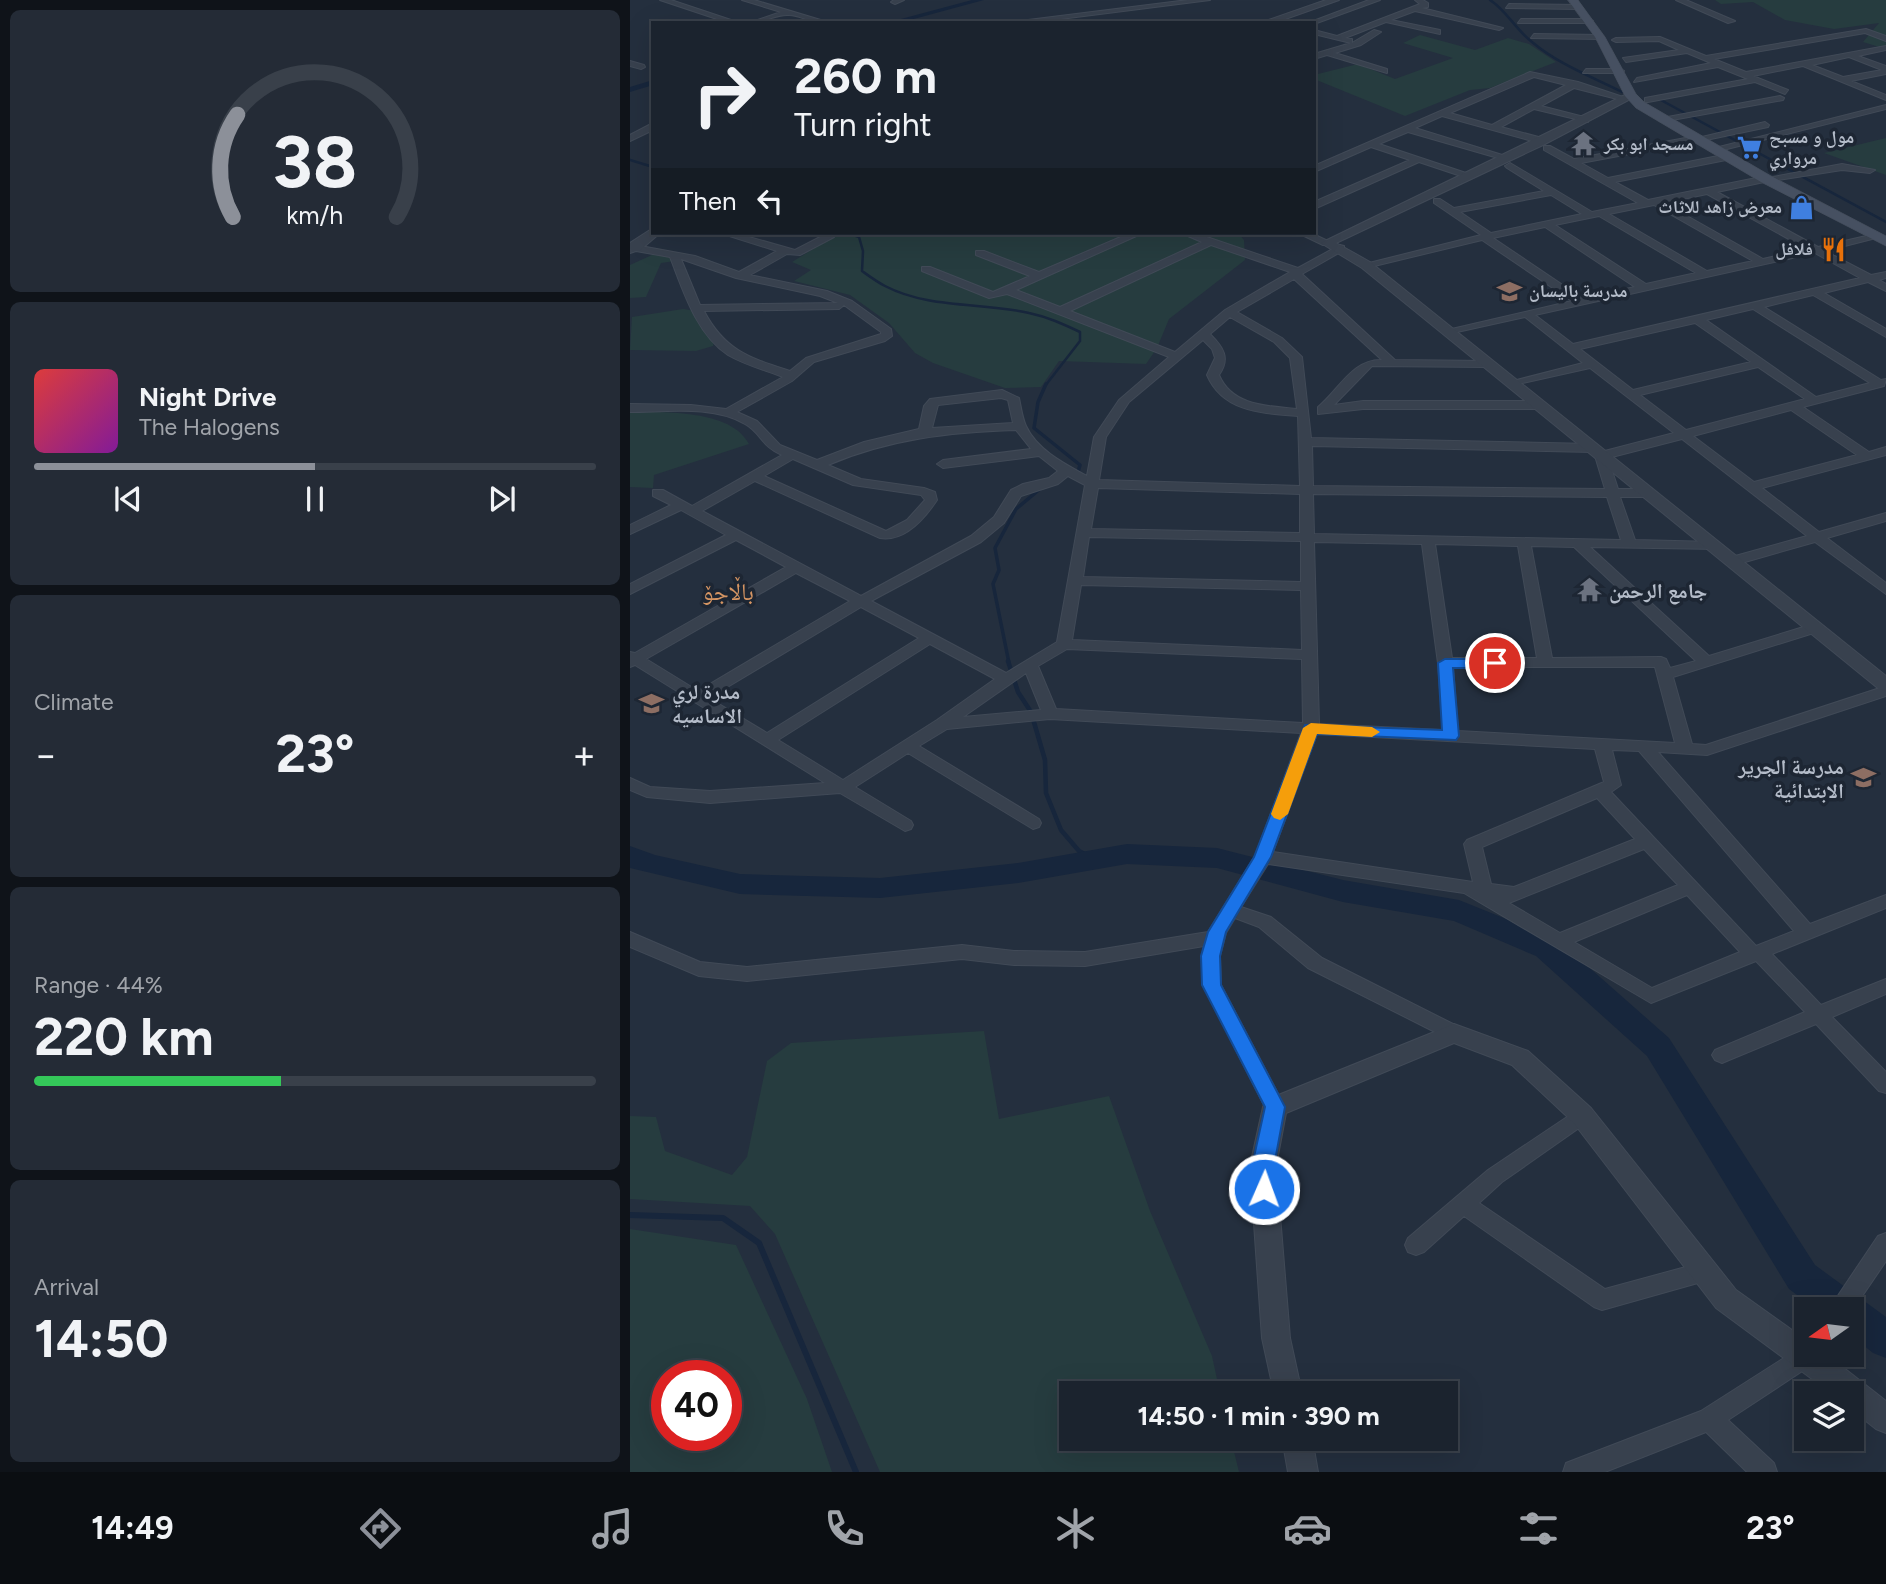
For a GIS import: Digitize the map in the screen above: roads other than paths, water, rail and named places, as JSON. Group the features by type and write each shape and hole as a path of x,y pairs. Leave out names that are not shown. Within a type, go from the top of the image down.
{"main road":[{"path":"1578,2 1589,21 1606,39"},
{"path":"1578,2 1623,65 1637,80 1635,99"},
{"path":"1623,65 1635,99 1732,148 1815,200 1882,237"}],"street":[{"path":"664,0 731,21"},
{"path":"746,0 820,21"},
{"path":"1025,21 1206,0"},
{"path":"1276,21 1335,0"},
{"path":"1316,21 1376,0"},
{"path":"1338,38 1425,5 1419,0"},
{"path":"1680,0 1731,21"},
{"path":"1509,6 1578,2"},
{"path":"1415,9 1499,28"},
{"path":"759,21 790,12"},
{"path":"1392,19 1437,32"},
{"path":"1320,55 1358,43 1392,19"},
{"path":"1521,21 1589,21"},
{"path":"1706,58 1866,31 1886,39"},
{"path":"1316,32 1358,43"},
{"path":"1534,36 1660,39 1756,80 1783,95 1671,118"},
{"path":"1812,40 1825,45"},
{"path":"1745,75 1886,48"},
{"path":"1838,50 1886,71"},
{"path":"1586,71 1688,51"},
{"path":"1320,55 1384,71"},
{"path":"630,63 641,67"},
{"path":"1637,80 1720,64"},
{"path":"1803,64 1886,98"},
{"path":"1841,80 1886,71"},
{"path":"1316,168 1533,74 1635,99"},
{"path":"1064,644 1084,533 1087,481 1104,427 1125,400 1175,356 1229,312 1297,273 1334,245 1539,148 1582,124 1635,99 1756,80"},
{"path":"1492,128 1575,85"},
{"path":"1866,90 1886,86"},
{"path":"1533,106 1582,124"},
{"path":"1607,181 1886,107"},
{"path":"1443,114 1492,128 1573,162 1762,262"},
{"path":"1573,162 1765,125"},
{"path":"630,138 651,127"},
{"path":"1408,129 1509,162 1552,192 1705,274"},
{"path":"1373,145 1470,176"},
{"path":"1316,205 1419,159"},
{"path":"1334,245 1437,201 1470,176 1509,162"},
{"path":"1366,265 1547,224 1777,177 1842,167 1870,170"},
{"path":"1708,191 1886,288"},
{"path":"1451,211 1552,192"},
{"path":"1437,201 1581,302"},
{"path":"1547,224 1644,288"},
{"path":"632,248 651,235"},
{"path":"732,235 796,253 831,235"},
{"path":"926,269 993,296 1133,235"},
{"path":"1192,235 1297,273 1390,361"},
{"path":"1308,235 1334,245 1366,265 1886,685"},
{"path":"1448,331 1882,237"},
{"path":"1061,311 1211,241"},
{"path":"632,248 674,255 740,276 837,298 887,331 887,336 881,339 810,360 792,376 727,413"},
{"path":"740,276 786,250"},
{"path":"980,253 1040,276"},
{"path":"674,255 697,308 727,349 792,376"},
{"path":"1572,348 1886,275"},
{"path":"1007,290 1175,356"},
{"path":"1815,292 1886,334"},
{"path":"697,308 839,306"},
{"path":"1755,306 1883,383"},
{"path":"1229,312 1278,340 1296,358 1305,435 1311,728 1263,857 1215,938 1211,956 1212,985 1275,1107 1263,1166 1276,1338 1285,1381"},
{"path":"1527,314 1886,590"},
{"path":"1697,319 1815,401"},
{"path":"1203,334 1217,346 1222,358 1220,367 1213,375 1216,387 1225,396 1268,410 1303,413"},
{"path":"1305,435 1322,410 1370,363 1390,361 1421,365 1488,364"},
{"path":"1632,394 1760,363"},
{"path":"1513,384 1592,364"},
{"path":"1305,435 1597,452 1684,434 1883,383"},
{"path":"925,431 930,406 934,402 999,394 1013,398 1020,426 1039,452 1087,481 1306,490 1649,493"},
{"path":"1322,410 1363,405 1539,405"},
{"path":"1793,406 1867,456"},
{"path":"630,408 727,413 749,421 770,444 817,465 866,484 924,492 930,495 931,500 915,519 895,533 885,535 754,476"},
{"path":"817,465 873,441 925,431 1020,426"},
{"path":"1752,487 1886,451"},
{"path":"943,464 1039,452"},
{"path":"1597,452 1615,494 1629,544"},
{"path":"630,530 686,508 793,454"},
{"path":"697,698 861,601 976,539 999,520 1016,493 1053,481 1067,470"},
{"path":"658,493 1006,679"},
{"path":"1732,561 1886,517"},
{"path":"1084,533 1714,546"},
{"path":"630,590 737,534"},
{"path":"1428,540 1445,663 1451,736"},
{"path":"1524,542 1545,663"},
{"path":"1577,543 1706,662"},
{"path":"796,567 632,659 905,825"},
{"path":"1075,581 1308,586"},
{"path":"1665,675 1815,628"},
{"path":"765,741 929,638"},
{"path":"630,783 647,792 710,797 843,787 943,724 1006,679 1064,644 1309,655"},
{"path":"1445,663 1661,662 1685,749"},
{"path":"1030,665 1050,714"},
{"path":"943,724 1050,714 1707,750 1886,691"},
{"path":"1602,744 1614,785 1473,845 1482,894 1651,996 1886,901"},
{"path":"908,746 1033,823"},
{"path":"1643,746 1807,933"},
{"path":"1600,791 1690,887 1886,1085"},
{"path":"1263,857 1482,894 1515,894 1647,841"},
{"path":"1558,941 1690,887"},
{"path":"1236,902 1315,962 1454,1033 1520,1058 1582,1115 1726,1299 1794,1346"},
{"path":"630,939 699,969 747,974 962,952 1014,958 1085,959 1215,938"},
{"path":"1723,1055 1886,986"},
{"path":"1275,1107 1454,1033"},
{"path":"1416,1245 1496,1176 1582,1115"},
{"path":"1463,1204 1602,1300 1704,1272"},
{"path":"1848,1297 1886,1243"},
{"path":"1575,1472 1709,1419 1794,1363"},
{"path":"1822,1367 1886,1419"},
{"path":"1709,1419 1765,1472"},
{"path":"1299,1451 1303,1472"}],"waterway":[{"path":"897,21 980,0"},
{"path":"1490,0 1542,50 1622,92"},
{"path":"630,90 651,83"},
{"path":"1659,99 1886,222"},
{"path":"630,160 651,166"},
{"path":"853,235 859,237 863,251 862,271 902,293 938,302 1029,313 1080,332 1080,341 1045,386"},
{"path":"1045,386 1038,402 1034,428 1080,465 1078,472 1073,474"},
{"path":"1009,663 993,584 999,570 995,548 1016,509 1040,489"},
{"path":"1008,661 1018,692 1031,712 1045,760 1046,793 1061,830 1079,851 1096,860"},
{"path":"630,856 648,864 740,884 880,888 1018,873 1127,854 1217,858 1343,891 1459,911 1547,948 1658,1047 1802,1277 1829,1297"},
{"path":"630,1215 723,1218 759,1243 856,1472"},
{"path":"1864,1323 1886,1340"}],"place":[{"name":"مسجد ابو بكر","path":"1584,144"},
{"name":"مول و مسبح مرواري","path":"1749,147"},
{"name":"معرض زاهد للاثاث","path":"1802,207"},
{"name":"فلافل","path":"1833,249"},
{"name":"مدرسة بالیسان","path":"1509,291"},
{"name":"جامع الرحمن","path":"1589,590"},
{"name":"مدرة لري الاساسیه","path":"652,703"},
{"name":"مدرسة الجرير الابتدائية","path":"1864,778"}],"district":[{"name":"باڵاجۆ","path":"728,591"}]}
